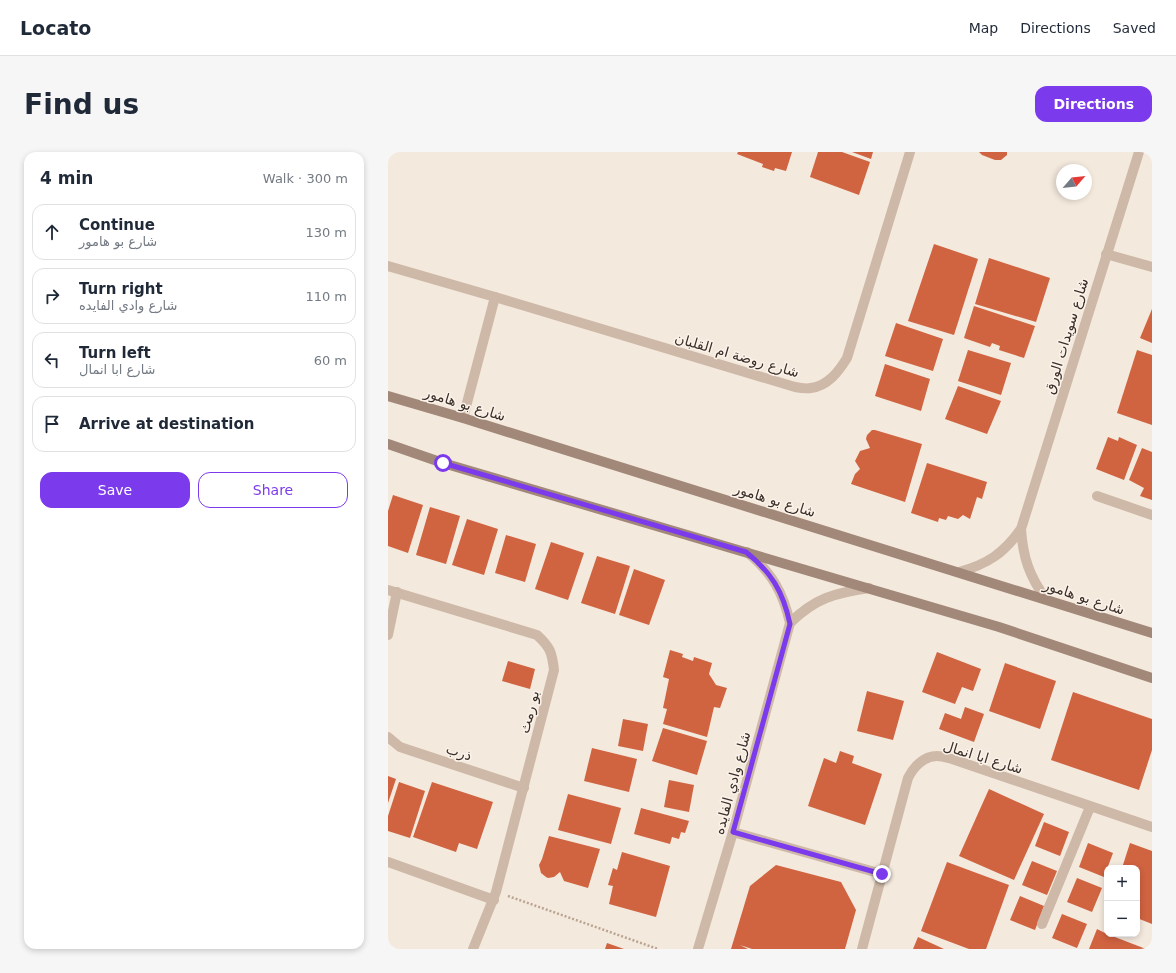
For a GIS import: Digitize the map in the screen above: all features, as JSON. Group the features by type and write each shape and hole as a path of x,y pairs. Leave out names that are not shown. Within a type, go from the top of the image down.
{"street":[{"name":"شارع روضة ام القلبان","path":"388,266 795,387 811,388 826,383 838,372 847,358 910,152"},
{"name":"شارع سويدات الورق","path":"959,572 974,568 994,557 1012,541 1021,528 1139,152"},
{"path":"1106,254 1152,267"},
{"path":"463,418 495,297"},
{"name":"شارع بو هامور","path":"388,396 463,418 1152,633"},
{"path":"388,444 443,463 999,627 1152,678"},
{"path":"1097,496 1152,514"},
{"name":"شارع سويدات الورق","path":"1021,528 1025,559 1030,574 1046,599"},
{"name":"شارع وادي الفايده","path":"746,552 759,562 780,590 790,624"},
{"name":"شارع وادي الفايده","path":"698,949 733,832 790,624 800,613 812,604 846,592 869,588"},
{"path":"388,635 392,591"},
{"name":"بو رمث","path":"392,591 537,635 550,648 554,670 524,788 495,896 473,949"},
{"name":"ذرب","path":"388,736 400,747 524,788"},
{"name":"شارع ابا انمال","path":"862,949 908,778 913,768 924,760 936,756 952,759 1152,827"},
{"path":"1042,924 1090,806"},
{"path":"733,832 882,874"},
{"path":"388,862 495,896"}],"path":[{"path":"495,896 658,949"}],"building":[{"path":"738,152 792,152 786,171 775,168 774,171 762,167 763,164 737,154"},
{"path":"818,152 842,152 870,162 859,195 810,177"},
{"path":"852,152 873,152 871,159"},
{"path":"979,152 1007,152 1007,155 1001,160 995,160 982,155"},
{"path":"934,244 978,259 954,335 908,321"},
{"path":"989,258 1050,278 1036,322 975,304"},
{"path":"974,306 1035,326 1024,358 999,350 1000,346 992,343 990,347 964,338"},
{"path":"1152,309 1152,343 1140,338"},
{"path":"896,323 943,339 933,371 885,356"},
{"path":"968,350 1011,363 1001,395 958,381"},
{"path":"1137,350 1152,355 1152,425 1117,413"},
{"path":"885,364 930,379 921,411 875,396"},
{"path":"958,386 1001,401 987,434 945,419"},
{"path":"872,430 922,444 905,502 851,484 855,474 860,469 855,461 860,451 870,448 866,439 867,435"},
{"path":"1108,437 1118,441 1119,437 1137,445 1124,480 1096,469"},
{"path":"1142,448 1152,452 1152,500 1140,496 1144,488 1129,480"},
{"path":"927,463 987,482 982,499 977,497 970,519 963,515 958,519 948,516 946,520 939,518 938,522 911,513"},
{"path":"393,495 423,505 408,553 388,546 388,511"},
{"path":"430,507 460,516 446,564 416,555"},
{"path":"467,519 498,529 484,575 452,565"},
{"path":"506,535 536,544 525,582 495,573"},
{"path":"551,542 584,553 568,600 535,589"},
{"path":"597,556 630,566 615,614 581,603"},
{"path":"634,569 665,580 649,625 619,615"},
{"path":"670,650 683,654 682,657 693,661 694,657 712,663 709,674 716,685 727,688 720,708 714,707 707,737 663,724 667,709 663,708 669,679 663,677"},
{"path":"937,652 981,669 973,691 962,687 955,704 922,692"},
{"path":"508,661 535,669 530,689 502,681"},
{"path":"1005,663 1056,681 1040,729 989,711"},
{"path":"867,691 904,701 893,740 857,731"},
{"path":"1073,692 1152,719 1152,750 1139,790 1051,760"},
{"path":"965,707 984,714 974,742 939,729 945,713 961,719"},
{"path":"623,719 648,724 643,751 618,746"},
{"path":"663,728 707,741 697,775 652,761"},
{"path":"592,748 637,759 629,792 584,781"},
{"path":"840,751 854,756 852,763 882,774 865,825 808,806 824,758 836,763"},
{"path":"388,776 396,779 388,803"},
{"path":"669,780 694,785 689,812 664,807"},
{"path":"399,782 425,791 410,838 388,831 388,816"},
{"path":"432,782 493,802 477,849 459,843 456,852 413,837"},
{"path":"989,789 1044,814 1014,880 959,856"},
{"path":"568,794 621,808 611,844 558,830"},
{"path":"641,808 689,821 685,833 681,832 679,839 672,837 670,844 634,834"},
{"path":"1044,822 1069,832 1060,856 1035,846"},
{"path":"549,836 600,849 588,888 564,881 560,872 554,877 548,878 541,873 539,865"},
{"path":"1088,843 1113,853 1108,865 1104,865 1104,877 1079,867"},
{"path":"1130,843 1152,851 1152,924 1140,919 1140,865 1123,865"},
{"path":"622,852 670,866 656,917 609,904 613,886 608,885 613,868 617,870"},
{"path":"1032,861 1057,871 1047,895 1022,885"},
{"path":"947,862 1009,885 986,949 969,949 921,931"},
{"path":"776,865 841,882 856,910 845,949 752,949 740,945 748,949 731,949 750,886"},
{"path":"1077,878 1102,888 1092,912 1067,902"},
{"path":"1020,896 1044,906 1035,930 1010,920"},
{"path":"1062,914 1087,924 1077,948 1052,938"},
{"path":"1097,929 1104,932 1104,937 1115,937 1146,949 1089,949"},
{"path":"918,937 944,949 913,949"},
{"path":"607,943 624,949 605,949"}],"route":[{"path":"443,463 746,552 759,562 780,590 790,624 733,832 882,874"}]}
